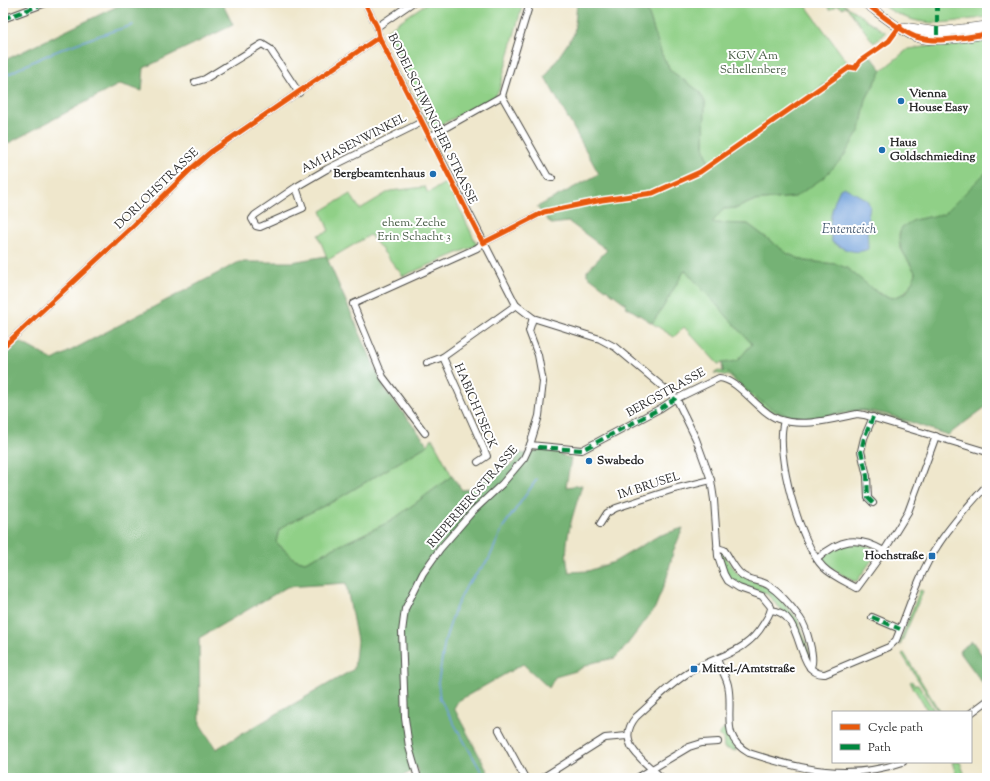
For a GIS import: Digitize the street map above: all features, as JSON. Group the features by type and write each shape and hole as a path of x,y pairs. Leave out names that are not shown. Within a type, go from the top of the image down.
{"main road":[{"path":"865,3 900,26 906,32 924,38 948,39 987,34"},
{"path":"900,26 938,32 987,26"}],"street":[{"path":"3,19 46,3"},
{"name":"BODELSCHWINGHER STRASSE","path":"365,3 377,27 379,37 483,243"},
{"path":"377,27 412,3"},
{"path":"430,137 502,96 530,3"},
{"name":"DORLOHSTRASSE","path":"3,347 134,225 192,168 212,151 379,37"},
{"path":"195,82 206,79 262,44 270,49 299,93"},
{"path":"502,96 548,177 552,178"},
{"name":"AM HASENWINKEL","path":"296,187 303,208 260,227 256,226 252,219 255,215 296,187 327,169 422,122"},
{"path":"425,432 383,377 353,304 477,248 483,243 536,216"},
{"path":"483,243 516,305 533,318 600,339 615,347 676,398 696,439 711,480 719,562 728,581 739,588 762,596 770,604 771,610 759,632 742,648 694,669 668,689 630,724 627,736 635,754 662,778"},
{"name":"HABICHTSECK","path":"427,363 443,357 516,305"},
{"name":"RIEPERBERGSTRASSE","path":"418,778 410,747 405,718 402,632 405,609 423,573 440,549 473,511 502,484 524,458 530,445 539,416 543,382 538,355 529,331 533,318"},
{"name":"HABICHTSECK","path":"443,357 486,456 478,462"},
{"name":"BERGSTRASSE","path":"530,445 538,447 582,450 715,378 723,378 729,381 765,412 784,421 806,423 857,414 873,417 987,452"},
{"path":"873,417 864,438 861,451 867,476 868,498 873,503"},
{"path":"784,421 781,438 788,483 808,545 824,568 857,588 884,551 908,512 936,436"},
{"name":"IM BRUSEL","path":"600,524 607,514 616,508 674,488 711,480"},
{"path":"771,610 780,613 791,623 810,668 818,673 825,674 893,644 935,550 955,523 987,485"},
{"path":"817,559 835,545 847,541 869,544 884,551"},
{"path":"717,548 724,550 742,576 767,585 778,593 801,620 811,648 813,663 810,668"},
{"path":"872,618 900,629"},
{"path":"717,659 728,684 730,733 741,749 763,758 830,776 853,777 876,773 901,763"},
{"path":"972,712 987,701"},
{"path":"499,730 525,778"},
{"path":"542,778 605,738 627,736"},
{"path":"637,778 653,770 689,747 702,743 718,742"}],"green space":[{"path":"124,3 222,3 233,25 144,68 142,91 120,84 3,146 3,61"},
{"path":"427,3 523,3 499,90 494,98 432,129 387,30"},
{"path":"577,3 645,3 662,55 671,71 699,91 705,102 704,146 709,163 713,164 850,66 857,65 870,55 882,70 866,99 860,130 842,159 823,178 795,197 753,201 737,208 723,209 712,223 748,224 788,254 805,261 836,264 847,268 879,294 892,298 906,293 916,274 900,246 899,240 902,227 914,220 944,214 987,171 987,406 948,435 896,417 863,410 846,411 818,417 804,418 791,416 768,406 728,373 723,372 722,363 737,361 752,344 685,270 652,323 625,306 626,304 587,275 587,271 607,250 569,222 551,224 537,207 599,174 545,77 574,34"},
{"name":"KGV Am Schellenberg","path":"645,3 804,3 850,66 714,164 709,163 704,146 705,102 699,91 671,71 662,55"},
{"path":"825,3 842,3 886,33 874,43 846,6 842,8 838,5 830,10"},
{"path":"879,3 987,3 987,17 943,23 931,23 907,18"},
{"path":"987,39 987,171 944,214 914,220 899,233 900,247 916,274 911,284 901,295 897,297 885,297 836,264 805,261 788,254 748,224 711,223 723,209 737,208 753,201 795,197 860,130 866,99 882,70 908,49"},
{"name":"ehem. Zeche Erin Schacht 3","path":"447,182 477,245 403,276 370,235 328,260 318,235 329,231 321,211 350,194 360,209 390,191 425,187 428,193"},
{"path":"326,256 384,388 428,445 334,501 289,523 279,530 276,542 294,559 305,562 391,521 452,476 462,490 469,489 513,463 520,453 528,454 539,450 560,452 560,455 571,458 566,487 582,485 567,539 567,561 569,572 588,571 614,562 658,536 683,528 673,552 667,577 655,608 623,650 615,658 591,663 576,671 555,677 549,688 523,664 458,701 454,708 491,778 419,778 417,768 400,778 3,778 3,347 13,338 53,360 239,262 292,262","holes":["346,583 357,641 354,669 216,749 200,724 199,638 287,587"]},
{"path":"685,269 752,344 737,361 718,364 684,327 674,337 652,323 662,309"},
{"path":"719,371 728,373 808,418 843,411 861,410 903,421 910,425 863,411 811,419 796,419 783,416 762,407 729,376 714,373"},
{"path":"432,438 452,476 391,521 305,562 295,559 276,542 279,530 289,523 334,501 428,445"},
{"path":"858,543 879,550 857,581 853,581 831,568 824,561 823,557 840,545"},
{"path":"720,552 722,552 737,573 769,588 798,619 812,662 809,661 794,623 767,594 743,585 740,586 732,579 724,568"},
{"path":"920,590 923,591 900,646 900,641"},
{"path":"972,641 987,662 987,689 959,651"},
{"path":"904,653 939,711 937,711 902,654"},
{"path":"912,681 914,685 918,685 934,711 927,711 910,682"},
{"path":"726,727 728,738 736,751 724,748 723,738 718,735"},
{"path":"952,763 960,763 966,778 957,778"}],"water":[{"name":"Ententeich","path":"844,187 867,200 870,206 867,223 868,249 863,251 849,250 832,242 830,228 831,215 837,195 840,189"}],"waterway":[{"path":"3,77 19,68 66,47 133,25"},
{"path":"485,778 440,699 438,683 445,640 455,609 467,585 489,559 503,527 537,479"}],"marked path":[{"path":"3,19 46,3"},
{"path":"937,3 937,42"},
{"path":"538,447 582,450 661,408 676,398"},
{"path":"873,417 864,438 861,451 867,476 868,498 873,503"},
{"path":"872,617 900,629"}],"cycle path":[{"path":"365,3 377,27 379,37 483,243 544,212 602,200 653,193 700,172 850,67 855,68 860,61 889,41 900,26"},
{"path":"865,3 897,26 916,37 942,40 987,34"},
{"path":"3,347 134,225 192,168 212,151 379,37"}],"place":[{"name":"Vienna House Easy","path":"901,101"},
{"name":"Haus Goldschmieding","path":"882,150"},
{"name":"Bergbeamtenhaus","path":"433,174"},
{"name":"Swabedo","path":"589,461"},
{"name":"Hochstraße","path":"932,556"},
{"name":"Mittel-/Amtstraße","path":"694,669"}]}
